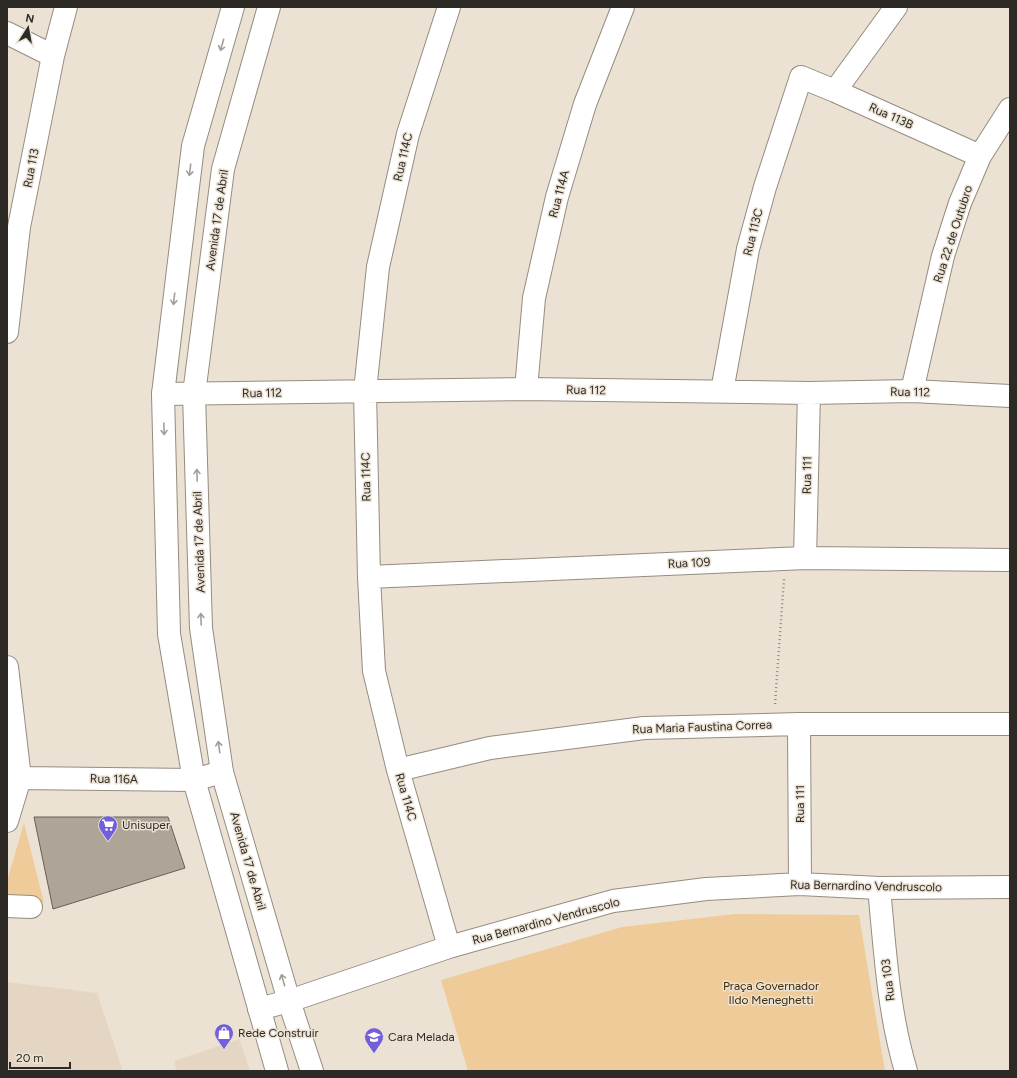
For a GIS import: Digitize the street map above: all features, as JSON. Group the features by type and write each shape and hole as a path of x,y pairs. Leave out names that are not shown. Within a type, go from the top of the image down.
{"street":[{"name":"Rua 113","path":"7,332 13,224 66,7"},
{"path":"233,7 193,146 162,394 169,634 194,780 276,1071"},
{"name":"Avenida 17 de Abril","path":"269,7 223,169 194,394 201,628 222,772 312,1071"},
{"name":"Rua 114C","path":"449,7 408,134 380,259 365,391 368,577 374,670 398,770 449,947"},
{"name":"Rua 114A","path":"526,389 534,298 557,196 585,104 623,7"},
{"path":"835,91 896,7"},
{"path":"7,33 53,56"},
{"name":"Rua 113B","path":"801,78 835,91 980,156"},
{"name":"Rua 113C","path":"722,391 748,249 765,187 801,78"},
{"name":"Rua 22 de Outubro","path":"912,391 943,256 960,203 980,156 1010,109"},
{"name":"Rua 112","path":"162,394 526,389 809,393 912,391 1010,396"},
{"name":"Rua 111","path":"795,558 809,393"},
{"name":"Rua 109","path":"368,577 795,558 1010,560"},
{"path":"7,667 14,775 7,820"},
{"name":"Rua Maria Faustina Correa","path":"398,770 490,748 644,728 774,724 1010,724"},
{"name":"Rua 111","path":"799,724 800,884"},
{"name":"Rua 116A","path":"14,775 194,780 222,772"},
{"name":"Rua Bernardino Vendruscolo","path":"259,1009 290,1001 449,947 613,901 706,889 800,884 879,888 1010,887"},
{"name":"Rua 103","path":"879,888 889,994 906,1071"},
{"path":"7,906 31,907"}],"path":[{"path":"774,724 795,558"}],"shaded area":[{"path":"7,982 97,993 123,1071 7,1071"},
{"name":"Rede Construir","path":"239,1039 250,1071 177,1071 174,1061"}],"green space":[{"path":"24,823 44,903 7,897 7,881"},
{"name":"Praça Governador Ildo Meneghetti","path":"735,914 859,915 885,1071 468,1071 441,980 622,927"}],"building":[{"name":"Unisuper","path":"34,817 168,817 185,868 53,909"}],"place":[{"name":"Unisuper","path":"108,842"},
{"name":"Rede Construir","path":"224,1050"},
{"name":"Cara Melada","path":"374,1054"}]}
